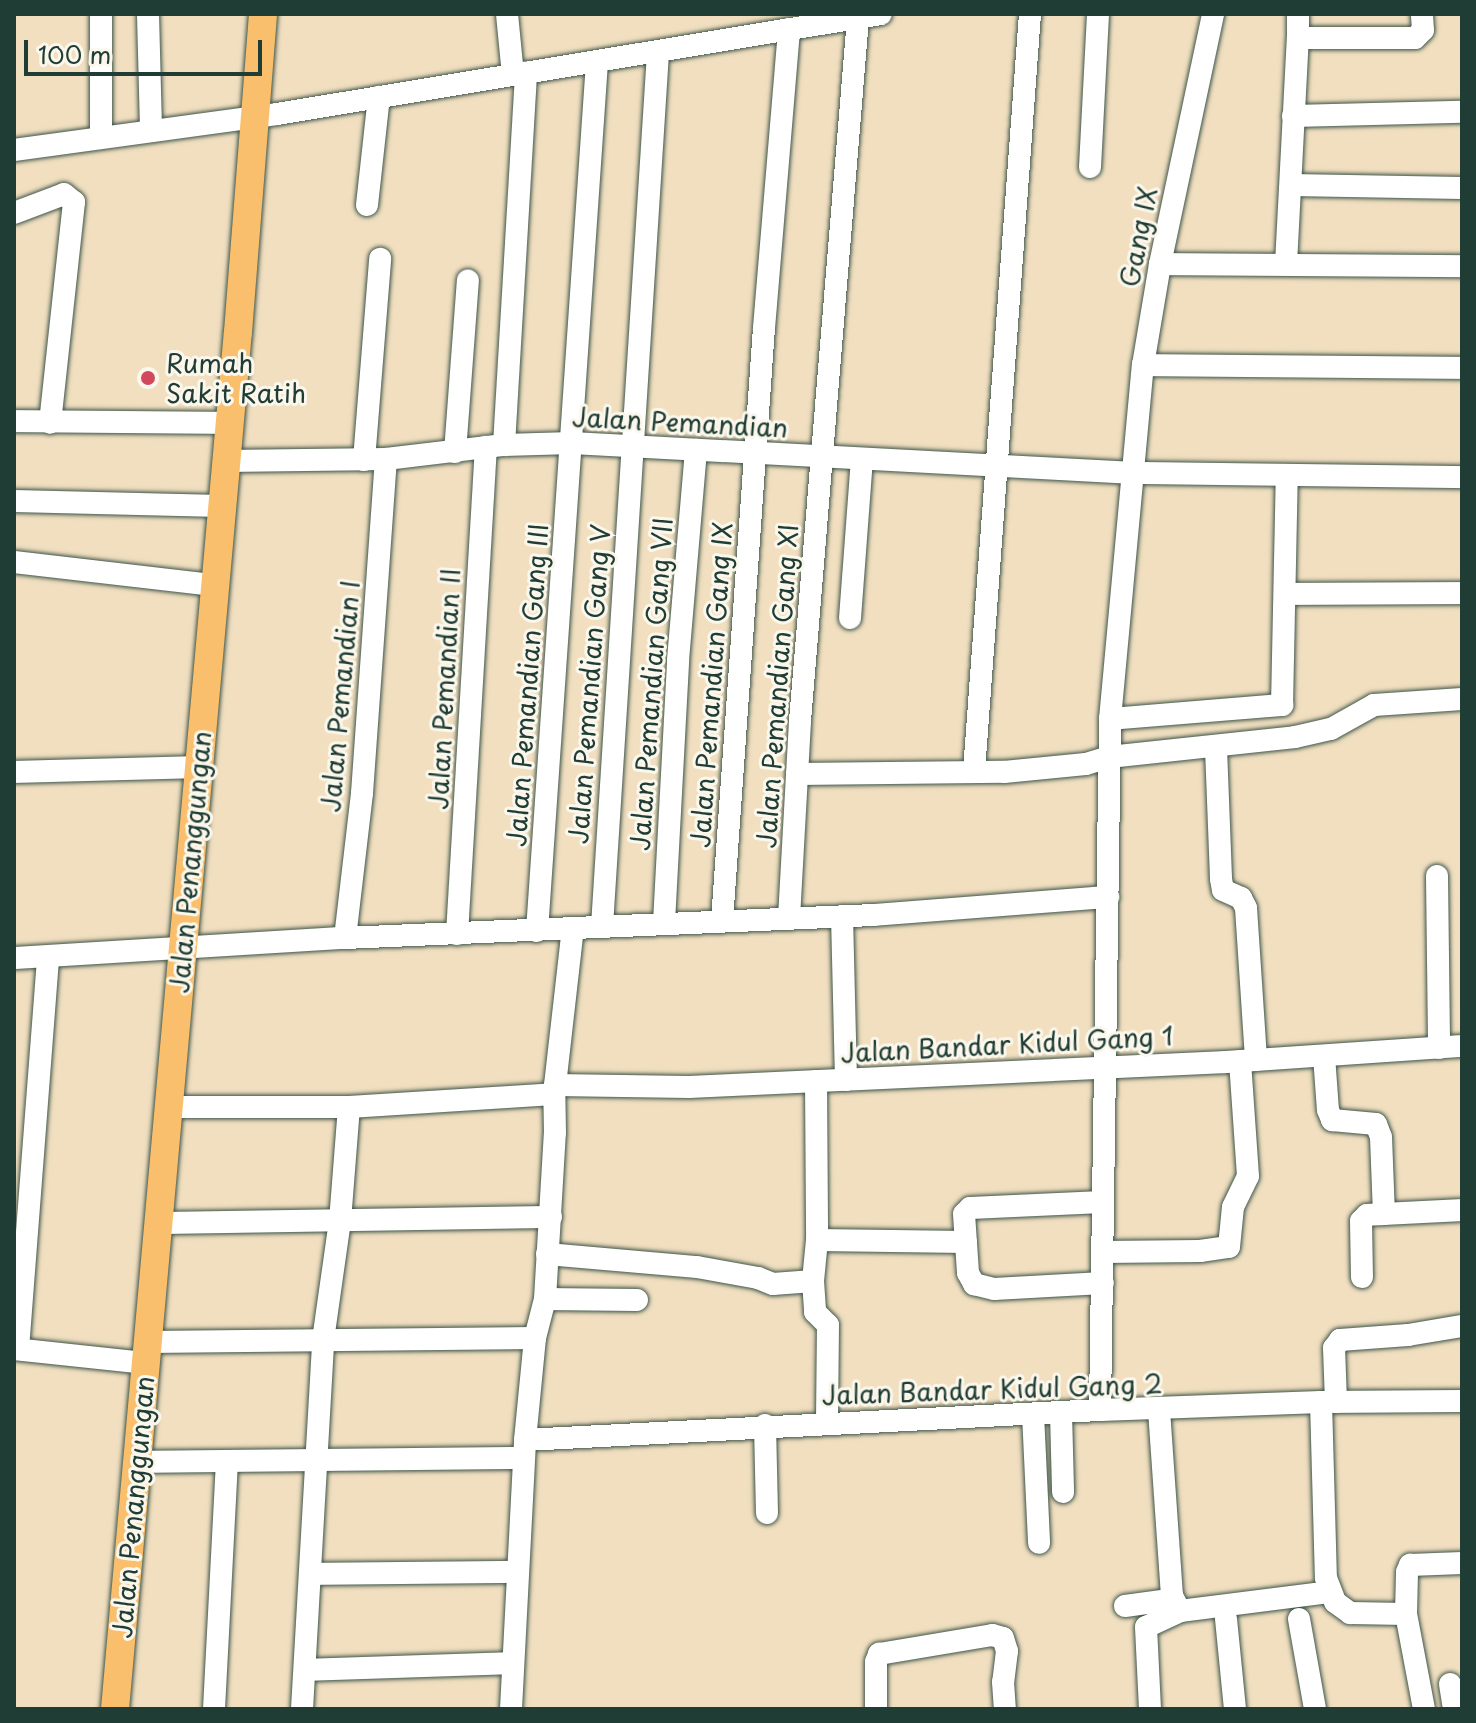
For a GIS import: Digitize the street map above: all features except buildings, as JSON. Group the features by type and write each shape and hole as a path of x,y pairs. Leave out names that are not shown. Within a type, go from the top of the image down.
{"main road":[{"name":"Jalan Penanggungan","path":"115,1709 263,14"}],"street":[{"path":"101,14 101,137"},
{"path":"148,14 151,130"},
{"name":"Jalan Pemandian II","path":"457,934 495,446 519,74 507,14"},
{"path":"14,150 253,118 881,14"},
{"path":"974,771 1030,14"},
{"path":"1090,167 1098,14"},
{"name":"Gang IX","path":"1100,1410 1110,719 1143,365 1160,264 1213,14"},
{"path":"1286,264 1298,14"},
{"path":"1298,38 1415,38 1423,30 1422,14"},
{"name":"Jalan Pemandian Gang XI","path":"789,918 797,774 858,18"},
{"name":"Jalan Pemandian Gang IX","path":"722,921 789,29"},
{"name":"Jalan Pemandian Gang V","path":"602,926 658,52"},
{"name":"Jalan Pemandian Gang III","path":"537,931 597,61"},
{"path":"367,205 379,97"},
{"path":"1293,116 1462,112"},
{"path":"1291,185 1462,188"},
{"path":"14,213 64,194 74,202 50,423"},
{"name":"Jalan Pemandian I","path":"345,938 362,793 380,259"},
{"path":"1160,264 1462,266"},
{"path":"455,452 468,280"},
{"path":"1143,365 1462,368"},
{"path":"14,421 228,423"},
{"name":"Jalan Pemandian","path":"225,461 375,459 495,446 572,443 1134,473 1462,477"},
{"name":"Jalan Pemandian Gang VII","path":"664,922 678,660 696,450"},
{"path":"850,618 862,460"},
{"path":"1110,719 1282,705 1287,475"},
{"path":"14,501 221,506"},
{"path":"14,562 214,585"},
{"path":"1285,594 1462,593"},
{"path":"797,774 1071,766 1109,757 1216,748 1323,731 1384,703 1462,699"},
{"path":"1103,1252 1200,1251 1229,1247 1233,1207 1248,1176 1246,908 1241,898 1223,890 1216,748"},
{"path":"14,772 199,767"},
{"path":"1437,876 1439,1048"},
{"path":"14,958 345,938 842,916 1108,897"},
{"path":"842,916 846,1080"},
{"path":"511,1709 525,1449 535,1338 545,1299 551,1217 554,1089 573,928"},
{"path":"48,958 24,1148 16,1349 147,1353 323,1340 535,1338"},
{"name":"Jalan Bandar Kidul Gang 1","path":"168,1107 349,1107 554,1089 846,1080 1462,1046"},
{"path":"1324,1056 1328,1110 1332,1120 1376,1124 1381,1137 1384,1214"},
{"path":"816,1081 817,1240 813,1281 815,1312 828,1325 827,1423"},
{"path":"302,1709 323,1340 340,1221 349,1107"},
{"path":"1102,1202 970,1208 964,1214 968,1273 974,1284 994,1289 1103,1283"},
{"path":"1362,1277 1361,1221 1367,1215 1462,1210"},
{"path":"158,1223 551,1217"},
{"path":"817,1240 966,1242"},
{"path":"547,1254 697,1267 758,1278 773,1284 813,1281"},
{"path":"545,1299 637,1300"},
{"path":"1406,1614 1350,1613 1335,1602 1326,1578 1324,1542 1334,1348 1340,1340 1408,1335 1462,1326"},
{"name":"Jalan Bandar Kidul Gang 2","path":"138,1462 317,1460 525,1449 765,1425 1329,1402 1462,1401"},
{"path":"1159,1411 1176,1603"},
{"path":"1061,1413 1063,1492"},
{"path":"1033,1414 1039,1543"},
{"path":"765,1425 767,1513"},
{"path":"214,1709 227,1461"},
{"path":"1424,1709 1406,1614 1407,1572 1410,1565 1462,1563"},
{"path":"311,1574 516,1572"},
{"path":"1125,1606 1168,1600 1176,1603 1331,1592"},
{"path":"1150,1709 1146,1627 1176,1603"},
{"path":"1226,1619 1235,1709"},
{"path":"1299,1619 1314,1709"},
{"path":"876,1709 876,1662 879,1654 992,1635 1003,1638 1007,1651 1003,1682 1005,1709"},
{"path":"306,1670 512,1663"},
{"path":"1450,1684 1454,1709"}],"place":[{"name":"Rumah Sakit Ratih","path":"148,378"}]}
